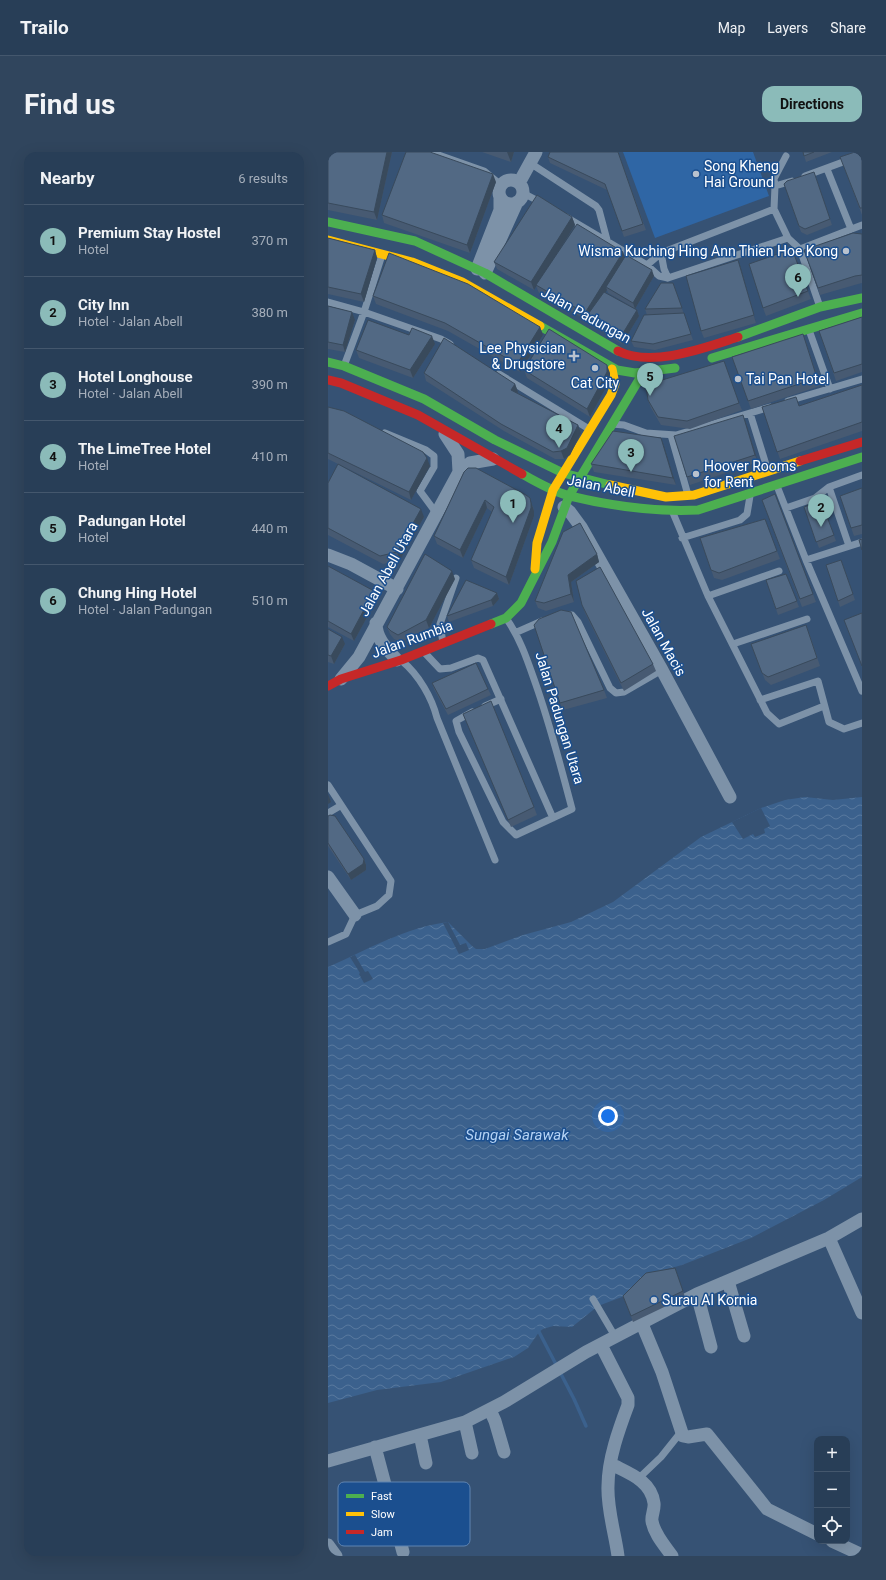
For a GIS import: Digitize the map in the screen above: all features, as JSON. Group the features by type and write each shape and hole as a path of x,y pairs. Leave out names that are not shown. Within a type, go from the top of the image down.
{"main road":[{"name":"Jalan Padungan","path":"328,222 416,241 481,271 602,342 650,358 671,355 760,330 820,307 862,298"},
{"path":"328,240 383,253 412,262 462,282 598,359 612,369 633,374 687,364"},
{"path":"700,361 765,343 808,328 862,313"},
{"name":"Jalan Abell","path":"328,362 344,366 424,399 496,440 564,473 632,491 666,497 688,495 862,442"},
{"path":"534,580 537,543 553,490 611,395 615,384 612,369"},
{"path":"506,618 521,603 534,580 552,542 566,501 579,477 643,373"},
{"name":"Jalan Abell","path":"328,380 418,415 493,459 553,490 566,501 627,506 673,512 698,510 777,486 862,457"},
{"name":"Jalan Rumbia","path":"328,686 341,679 399,660 506,618"}],"street":[{"path":"481,271 520,193 533,157"},
{"path":"481,271 500,210 500,192 510,180 520,193"},
{"path":"500,192 506,203 520,193"},
{"path":"441,428 458,454 459,472"},
{"path":"459,472 470,463 480,460 493,459"},
{"name":"Jalan Abell Utara","path":"341,679 359,657 376,623 397,588 459,472"},
{"name":"Jalan Macis","path":"566,501 570,512 581,527 662,670 730,797"},
{"path":"552,542 581,527"},
{"path":"328,555 351,564 397,588"},
{"path":"376,623 378,638 399,660"},
{"path":"328,877 355,914"},
{"path":"328,1461 465,1422 490,1410 576,1359 697,1294 830,1238 862,1219"},
{"path":"830,1238 862,1313"},
{"path":"728,1281 744,1336"},
{"path":"697,1294 711,1347"},
{"path":"642,1324 662,1372 683,1436 688,1437 707,1434 767,1509 814,1532"},
{"path":"602,1345 628,1398 628,1405 611,1464 608,1485 610,1512 618,1556"},
{"path":"490,1410 495,1421 504,1452"},
{"path":"465,1422 472,1453"},
{"path":"420,1435 426,1463"},
{"path":"375,1447 384,1482"},
{"path":"611,1464 639,1478 652,1494 654,1504 651,1521 659,1537 672,1556"},
{"path":"838,1544 862,1556"},
{"path":"328,1545 336,1556"},
{"path":"401,1546 403,1552"}],"lane":[{"path":"430,152 484,171 500,192"},
{"path":"775,186 827,169 862,155"},
{"path":"786,156 774,179 774,209 788,238 800,249 820,307"},
{"path":"533,157 596,206 599,210 607,240"},
{"path":"827,169 851,229"},
{"path":"520,193 549,207"},
{"path":"647,265 662,253 774,209"},
{"path":"562,214 647,265 666,280 788,238"},
{"path":"800,249 862,225"},
{"path":"344,366 364,312 383,253"},
{"path":"662,253 666,280"},
{"path":"328,302 364,312 441,339 454,346"},
{"path":"808,328 830,388"},
{"path":"492,370 590,429"},
{"path":"611,424 624,425 646,433 676,436 862,379"},
{"path":"750,413 768,471"},
{"path":"377,430 426,450 434,456 434,467 420,491 436,514"},
{"path":"671,435 688,495"},
{"path":"786,508 815,498 829,487 862,476"},
{"path":"777,486 806,560 862,691"},
{"path":"829,487 849,546"},
{"path":"682,538 740,520 747,514 750,494"},
{"path":"673,512 682,538 708,596 767,713 779,724 824,706"},
{"path":"806,560 862,542"},
{"path":"708,596 779,571"},
{"path":"443,643 440,624 456,578"},
{"path":"517,632 553,618 568,614 572,615 610,688 616,693 624,692 662,670"},
{"name":"Jalan Padungan Utara","path":"501,699 456,721 459,732 503,822 516,835 572,810 548,718 517,632 506,618"},
{"path":"733,644 807,619"},
{"path":"423,651 440,669 451,668 478,658 483,660 553,818"},
{"path":"399,660 418,679 433,702 437,718 495,860"},
{"path":"760,700 818,681 822,691 824,706 829,722 844,729 862,723"},
{"path":"328,785 340,806 391,881 389,895 377,906 355,914 346,934 328,942"},
{"path":"328,813 340,806"},
{"path":"594,1299 616,1338"},
{"path":"639,1478 661,1457 681,1432"}],"shaded area":[{"name":"Song Kheng Hai Ground","path":"623,152 753,152 769,196 655,238"}],"water":[{"name":"Sungai Sarawak","path":"805,797 833,800 862,797 862,1177 824,1200 751,1238 682,1265 646,1275 627,1295 598,1306 572,1327 553,1326 543,1329 539,1332 528,1348 514,1357 441,1382 377,1390 328,1403 328,967 402,934 448,922 476,949 485,949 523,935 571,922 613,902 701,837 761,808 785,800"}],"pier":[{"path":"761,808 770,826 764,829 765,833 755,837 753,834 743,839 732,822"},
{"path":"448,922 460,945 466,943 469,950 459,954 443,923"},
{"path":"355,955 365,972 368,971 373,979 364,983 359,974 360,973 350,957"}],"building":[{"path":"328,152 387,152 374,212 328,203"},
{"path":"406,152 430,152 493,174 467,245 382,215"},
{"path":"550,152 618,152 643,224 622,231 605,184 548,157"},
{"path":"803,152 814,152 804,156"},
{"path":"855,152 862,152 862,208 860,208 840,157"},
{"path":"814,172 830,219 805,229 799,226 784,184 787,181"},
{"path":"537,195 572,217 531,282 494,262"},
{"path":"577,224 623,252 585,313 536,285"},
{"path":"853,233 862,234 862,275 818,288 804,250"},
{"path":"328,238 375,250 361,294 328,287"},
{"path":"792,249 808,291 763,308 749,264"},
{"path":"389,253 468,284 540,327 517,364 445,323 373,296"},
{"path":"626,255 652,270 633,303 606,287"},
{"path":"738,260 754,315 701,331 686,276"},
{"path":"661,283 673,283 682,308 645,309"},
{"path":"604,292 637,310 620,338 586,317"},
{"path":"328,306 352,312 343,345 328,342"},
{"path":"684,313 691,334 653,344 631,341 644,315"},
{"path":"862,317 862,364 834,373 819,331"},
{"path":"368,320 409,335 412,328 432,336 410,370 356,350"},
{"path":"549,329 607,365 607,372 587,409 524,370"},
{"path":"803,334 817,378 748,401 732,357"},
{"path":"444,338 515,384 511,390 578,425 567,448 561,451 553,452 501,424 424,373"},
{"path":"724,361 739,403 687,421 658,417 648,400 645,379 659,381"},
{"path":"862,385 862,422 777,452 762,407 796,397 799,406"},
{"path":"328,407 344,411 423,452 427,458 409,492 328,453"},
{"path":"743,415 755,455 687,477 674,436"},
{"path":"613,431 661,438 673,478 591,464"},
{"path":"338,464 421,509 397,552 380,556 328,528 328,483"},
{"path":"468,468 476,468 530,498 531,508 506,577 471,560 494,507 485,500 460,550 434,536 464,472"},
{"path":"862,488 862,525 851,528 840,496"},
{"path":"775,494 813,594 800,599 762,500"},
{"path":"821,501 834,535 816,542 804,507"},
{"path":"765,519 777,551 719,573 711,570 700,538"},
{"path":"580,523 597,554 568,575 571,594 544,603 535,601 563,532"},
{"path":"862,539 862,550 859,540"},
{"path":"425,554 452,571 426,620 398,635 387,627"},
{"path":"841,560 853,594 838,601 826,565"},
{"path":"328,566 374,591 351,634 328,621"},
{"path":"600,567 653,664 621,683 582,605 576,581"},
{"path":"786,574 797,601 776,609 766,580"},
{"path":"466,580 497,593 491,600 447,616"},
{"path":"561,610 571,612 604,690 560,703 534,625 539,619"},
{"path":"862,613 862,666 844,620"},
{"path":"806,625 817,658 768,677 762,673 751,644"},
{"path":"328,629 342,637 331,656 328,655"},
{"path":"476,663 488,689 446,709 432,683"},
{"path":"491,701 534,807 508,820 463,714"},
{"path":"328,816 335,816 364,859 363,864 348,874 328,843"},
{"name":"Surau Al Kornia","path":"675,1268 683,1291 631,1316 623,1296 646,1273"}],"waterway":[{"path":"537,1328 574,1399 586,1426"}],"traffic: fast":[{"path":"328,222 415,241 485,273 618,351"},
{"path":"738,337 820,307 862,298"},
{"path":"712,358 862,313"},
{"path":"540,326 617,370 635,373 675,368"},
{"path":"328,362 344,366 424,399 495,440 563,473 610,485"},
{"path":"491,624 506,618 521,603 552,542 569,496 643,373"},
{"path":"522,474 557,492 586,500 650,509 698,510 862,457"}],"traffic: slow":[{"path":"328,240 412,262 462,282 540,326"},
{"path":"535,569 537,543 553,490 611,395 615,384 612,369"},
{"path":"610,485 666,497 694,495 800,461"}],"traffic: jam":[{"path":"618,351 632,356 646,358 662,357 694,351 738,337"},
{"path":"328,380 341,383 418,415 522,474"},
{"path":"800,461 862,442"},
{"path":"328,686 341,679 401,660 491,624"}],"place":[{"name":"Song Kheng Hai Ground","path":"696,174"},
{"name":"Wisma Kuching Hing Ann Thien Hoe Kong","path":"846,251"},
{"name":"Chung Hing Hotel","path":"798,297"},
{"name":"Lee Physician & Drugstore","path":"574,356"},
{"name":"Cat City","path":"595,368"},
{"name":"Tai Pan Hotel","path":"738,379"},
{"name":"Padungan Hotel","path":"650,396"},
{"name":"The LimeTree Hotel","path":"559,448"},
{"name":"Hotel Longhouse","path":"631,472"},
{"name":"Hoover Rooms for Rent","path":"696,474"},
{"name":"Premium Stay Hostel","path":"513,523"},
{"name":"City Inn","path":"821,527"},
{"name":"Surau Al Kornia","path":"654,1300"}]}
